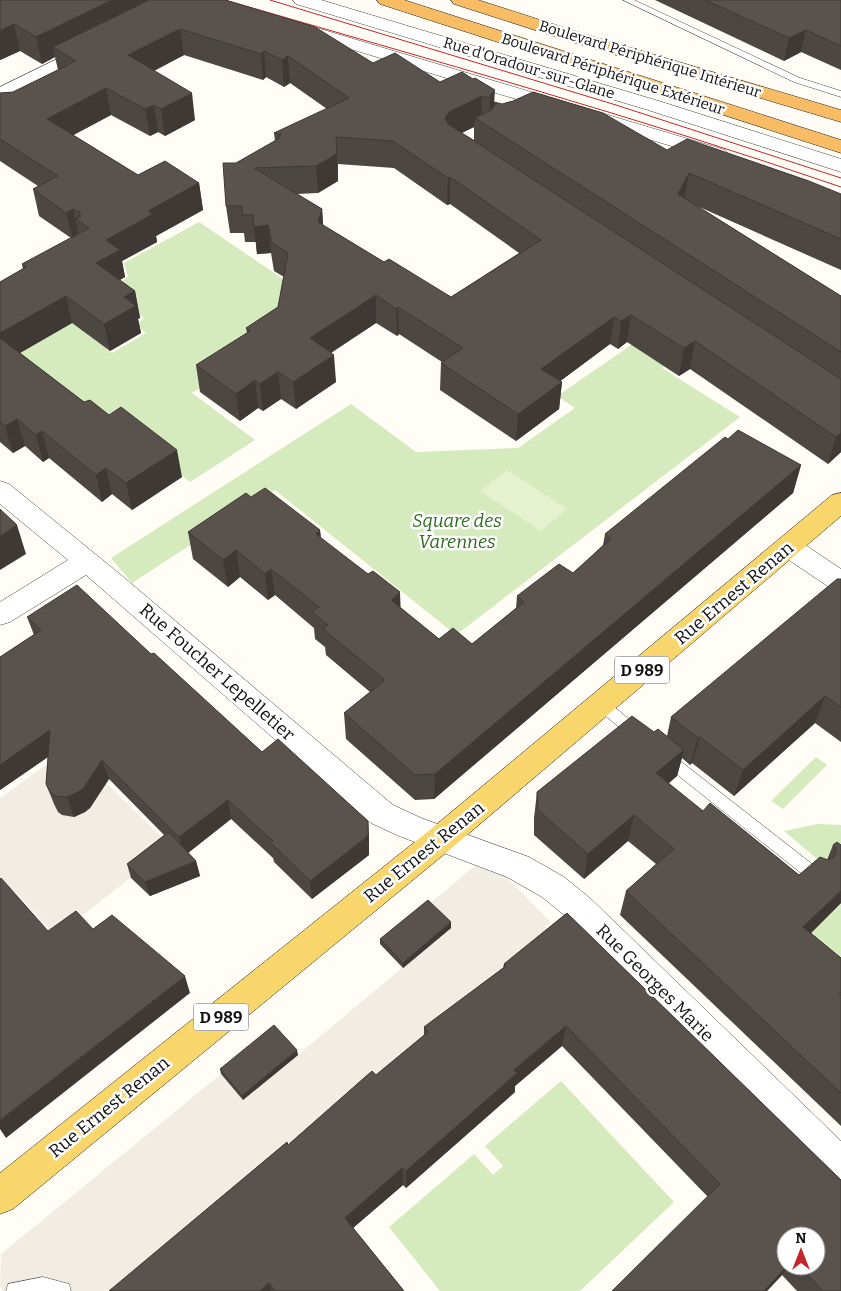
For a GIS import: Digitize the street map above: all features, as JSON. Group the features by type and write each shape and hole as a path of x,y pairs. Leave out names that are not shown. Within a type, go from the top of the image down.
{"highway":[{"name":"Boulevard Périphérique Extérieur","path":"386,0 841,147"},
{"name":"Boulevard Périphérique Intérieur","path":"460,0 576,37 841,116"}],"main road":[{"name":"Rue Ernest Renan","path":"0,1196 442,838 841,502"}],"street":[{"name":"Rue d'Oradour-sur-Glane","path":"302,0 655,106 841,166"},
{"name":"Rue d'Oradour-sur-Glane","path":"279,22 736,159"},
{"path":"0,94 102,43"},
{"path":"517,114 542,100"},
{"name":"Rue Foucher Lepelletier","path":"0,490 88,562 382,814 442,838"},
{"path":"789,547 841,582"},
{"path":"0,615 61,576 88,562"},
{"name":"Rue Georges Marie","path":"442,838 518,867 553,887 580,909 841,1166"}],"lane":[{"path":"627,0 798,80 841,94"},
{"path":"601,704 816,876"},
{"path":"15,1291 43,1286 62,1291"}],"green space":[{"path":"199,222 323,306 245,360 192,393 255,440 190,482 127,433 0,364 72,323 112,353 146,333 136,325 144,318 104,291 128,277 124,263"},
{"name":"Square des Varennes","path":"688,306 722,326 662,368 740,417 456,635 275,490 132,583 111,558 351,404 416,452 518,448 575,408 557,396"},
{"path":"507,470 567,509 541,531 480,491"},
{"path":"816,757 827,765 783,809 771,801"},
{"path":"818,824 841,825 841,879 784,831"},
{"path":"841,904 841,991 793,951"},
{"path":"561,1081 674,1202 580,1291 440,1291 389,1227 474,1154 493,1175 503,1166 485,1146"}],"shaded area":[{"path":"70,748 171,846 56,936 13,890 0,900 0,798"},
{"path":"478,863 493,864 551,922 545,926 558,939 136,1291 3,1291 0,1286 1,1254 221,1074 244,1100 450,928 428,905"}],"building":[{"path":"0,0 112,0 36,37 14,24 0,31"},
{"path":"149,0 225,0 315,27 373,63 395,53 440,82 462,72 473,79 475,78 495,90 490,95 490,98 482,96 449,112 445,118 448,124 841,379 841,433 836,437 695,341 684,348 631,315 621,321 614,317 541,369 562,382 518,414 441,363 463,348 398,307 396,309 376,295 310,338 334,355 293,382 278,372 260,384 255,380 236,394 196,365 250,331 246,328 278,307 288,253 272,243 268,225 254,227 253,215 242,215 242,206 226,206 223,163 236,163 278,139 281,134 274,133 349,98 288,56 282,60 264,51 261,54 180,29 128,55 192,93 161,109 154,105 145,109 106,88 47,119 138,175 165,161 199,183 148,211 153,214 106,240 120,250 96,263 135,291 124,297 136,306 104,324 66,296 0,333 0,282 26,267 22,264 89,228 76,219 80,217 80,212 73,209 66,213 33,189 58,176 0,139 0,93 13,92 76,61 53,47","holes":["336,137 393,141 448,178 450,177 541,240 451,297 389,259 384,262 318,222 322,209 254,168 316,166 337,154"]},
{"path":"705,0 841,0 841,46 806,30 789,38"},
{"path":"533,92 603,113 667,150 687,139 841,194 841,239 689,173 678,194 841,296 841,352 475,118 491,110 495,105 494,102 502,104"},
{"path":"0,338 84,402 90,400 109,415 121,407 177,450 126,483 106,468 96,475 42,431 36,435 17,419 5,426 0,422"},
{"path":"738,430 801,465 435,774 415,775 344,713 385,680 323,629 328,625 312,612 319,607 271,569 265,574 236,550 223,560 188,532 246,493 251,497 265,488 320,530 316,534 368,574 373,571 400,592 391,600 439,639 453,628 472,644 524,602 517,596 559,564 573,573 611,539 605,534 725,437 728,439"},
{"path":"0,509 17,525 0,536"},
{"path":"837,579 841,579 841,707 825,696 743,770 671,717"},
{"path":"77,585 151,654 154,653 262,752 278,739 368,821 368,836 310,881 271,843 273,841 228,800 179,837 102,760 83,789 67,797 55,796 50,792 46,784 50,730 0,765 0,657 41,630 27,617"},
{"path":"632,716 654,732 658,729 684,750 656,773 703,811 710,803 799,875 820,857 828,860 834,857 837,850 833,845 837,842 841,845 841,891 803,927 841,958 841,992 839,994 841,995 841,1093 626,891 674,849 634,815 588,854 538,810 537,792"},
{"path":"169,832 196,861 145,882 127,864"},
{"path":"0,879 48,931 76,911 93,929 112,915 185,976 0,1120"},
{"path":"428,900 451,922 403,963 380,939"},
{"path":"567,913 841,1180 841,1291 823,1291 809,1276 826,1276 826,1226 776,1226 776,1276 778,1276 764,1291 612,1291 720,1184 566,1026 514,1070 517,1073 406,1171 402,1168 345,1218 404,1291 275,1291 269,1283 260,1291 109,1291 287,1142 288,1145 372,1071 376,1075 428,1032 424,1027 506,966 504,964"},
{"path":"274,1025 297,1050 242,1096 220,1069"}],"tram line":[{"path":"225,0 611,113 841,187"},
{"path":"270,0 616,105 841,178"}]}
